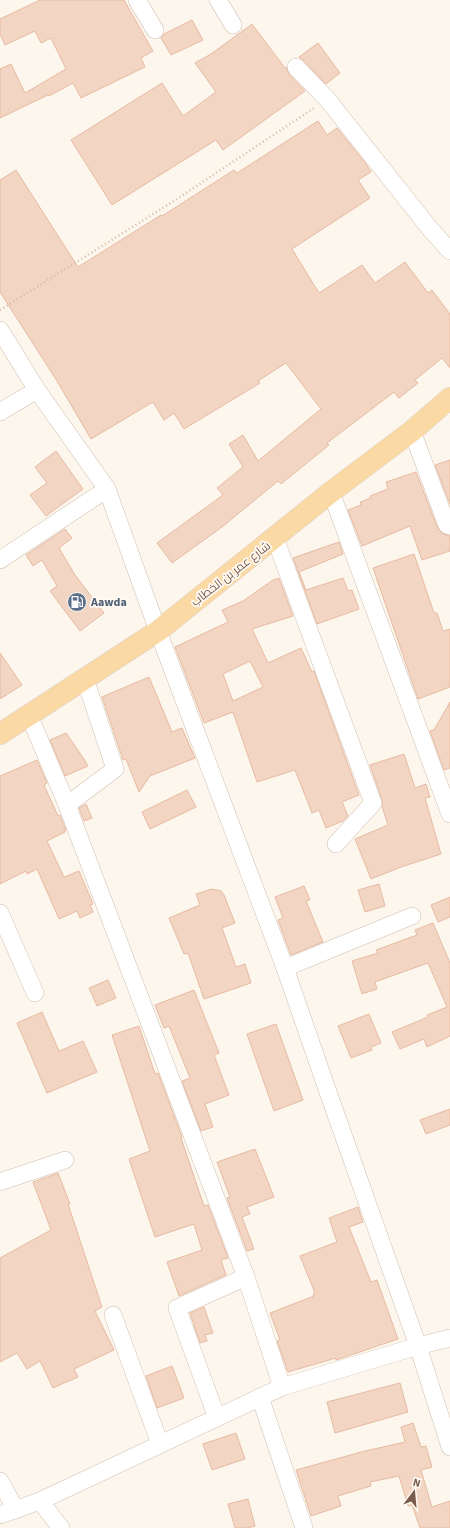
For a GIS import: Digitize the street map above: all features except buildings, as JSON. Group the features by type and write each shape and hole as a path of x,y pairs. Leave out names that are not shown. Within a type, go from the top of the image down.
{"main road":[{"name":"شارع عمر بن الخطاب","path":"0,734 158,631 331,492 412,431 450,398"}],"street":[{"path":"137,0 155,30"},
{"path":"218,0 233,25"},
{"path":"296,67 327,99 431,230 450,251"},
{"path":"0,330 37,390 107,489 158,631 285,968 418,1346 450,1447"},
{"path":"0,412 37,390"},
{"path":"412,431 447,525 450,526"},
{"path":"0,560 107,489"},
{"path":"331,492 450,814"},
{"path":"275,538 373,803 336,844"},
{"path":"67,805 115,769 85,679"},
{"path":"29,716 67,805 246,1278 282,1387"},
{"path":"0,913 35,993"},
{"path":"285,968 412,916"},
{"path":"0,1182 65,1160"},
{"path":"217,1418 177,1308 246,1278"},
{"path":"113,1314 160,1444"},
{"path":"0,1482 8,1513 40,1501 282,1387 418,1346 450,1338"},
{"path":"260,1397 304,1528"},
{"path":"40,1501 61,1528"}],"path":[{"path":"0,310 177,198 327,99"}],"place":[{"name":"Aawda","path":"77,602"}]}
